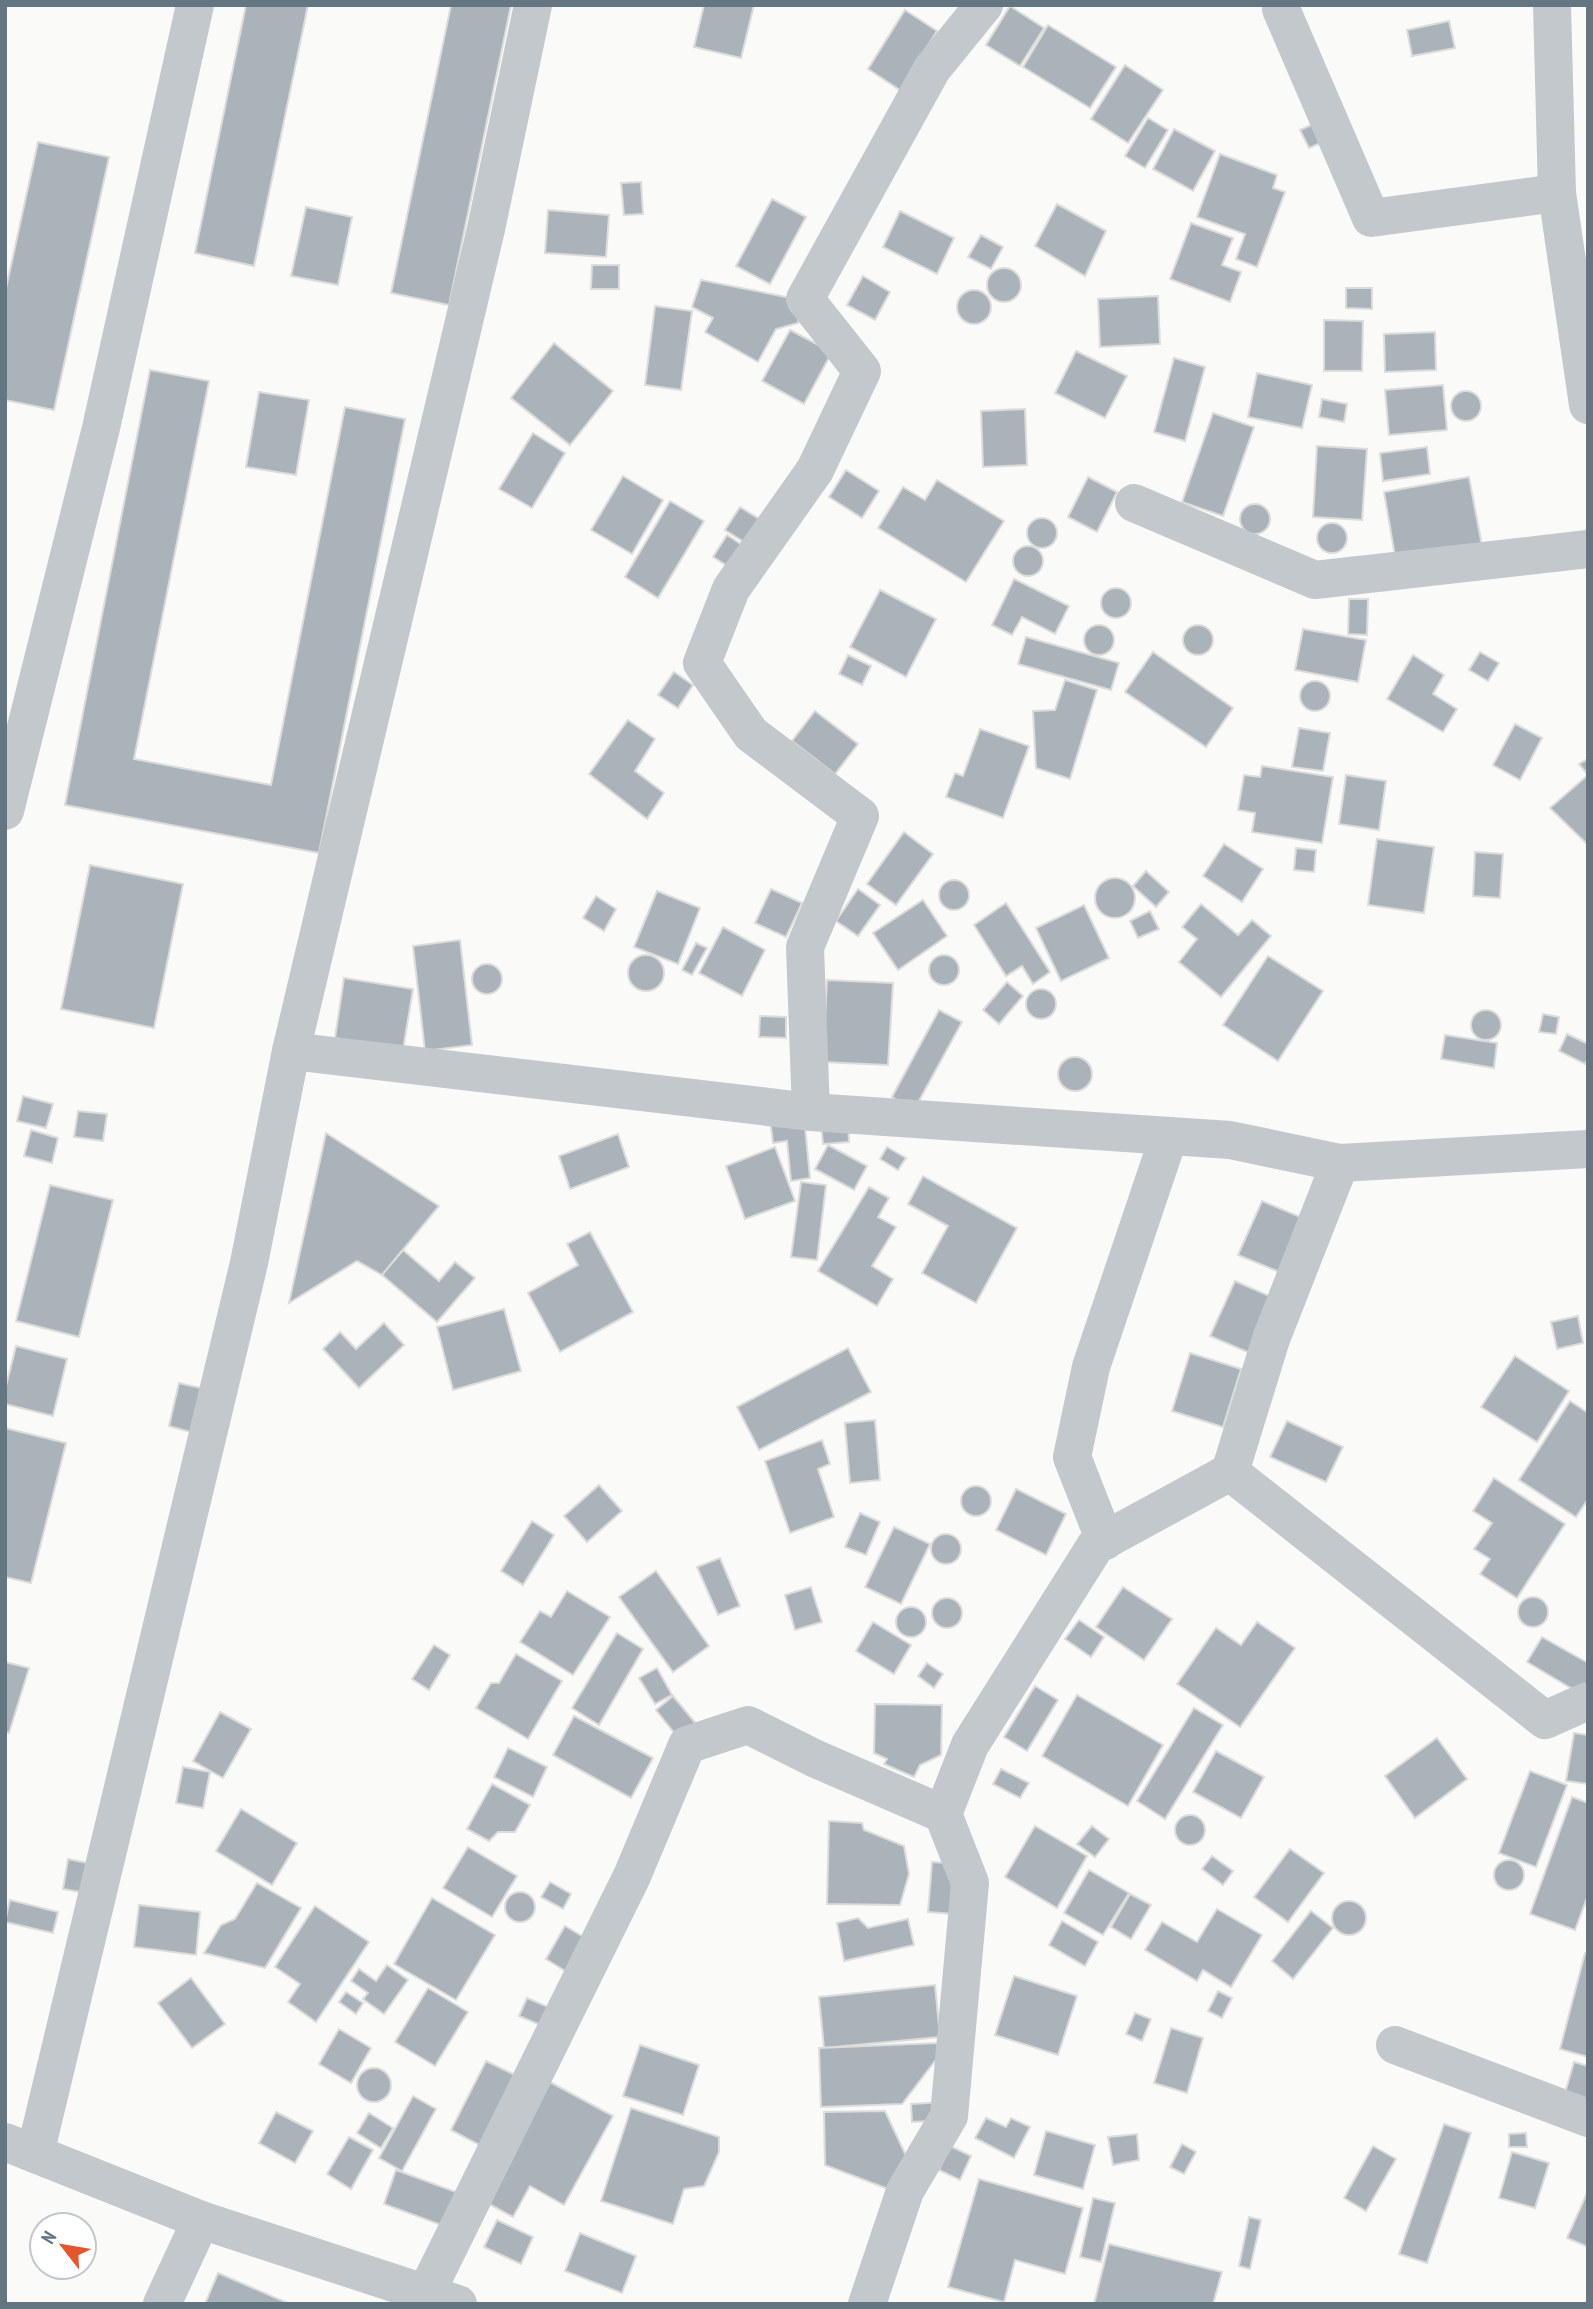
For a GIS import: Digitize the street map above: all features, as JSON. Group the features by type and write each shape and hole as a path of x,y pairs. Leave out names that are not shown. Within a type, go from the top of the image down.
{"street":[{"path":"5,811 101,428 195,5"},
{"path":"533,5 486,229 291,1051 250,1263 20,2148 201,2220 442,2298 632,1876 687,1745 748,1725 816,1759 943,1814"},
{"path":"811,1112 805,947 860,816 751,734 702,663 731,589 815,470 862,371 805,299 932,69 984,5"},
{"path":"1552,5 1557,193 1588,405"},
{"path":"1281,9 1371,218 1557,193"},
{"path":"1134,503 1315,580 1588,549"},
{"path":"291,1051 811,1112 1230,1140 1340,1163 1588,1149"},
{"path":"1105,1541 1072,1457 1091,1367 1169,1136"},
{"path":"867,2304 905,2191 949,2116 970,1883 943,1814 970,1745 1096,1545 1230,1472 1271,1339 1340,1163"},
{"path":"1230,1472 1545,1720 1588,1701"},
{"path":"1395,2045 1588,2118"},
{"path":"162,2304 201,2220"}],"building":[{"path":"246,5 308,5 254,266 195,253"},
{"path":"451,5 511,5 449,305 391,293"},
{"path":"704,5 754,5 741,58 694,47"},
{"path":"1010,6 1044,28 1020,66 986,45"},
{"path":"905,10 937,31 900,90 868,69"},
{"path":"1449,21 1455,48 1412,56 1407,30"},
{"path":"1048,25 1116,67 1090,108 1023,67"},
{"path":"1125,65 1163,90 1128,143 1091,119"},
{"path":"1148,118 1168,130 1145,168 1125,156"},
{"path":"1320,121 1328,140 1309,148 1300,130"},
{"path":"1174,129 1215,151 1193,191 1153,169"},
{"path":"38,142 109,157 54,410 5,400 5,293"},
{"path":"1220,154 1277,175 1273,188 1285,192 1257,267 1236,259 1245,234 1197,217"},
{"path":"641,182 643,214 624,215 621,183"},
{"path":"772,199 806,217 770,284 736,266"},
{"path":"1057,204 1106,231 1085,276 1035,246"},
{"path":"306,207 352,217 338,285 291,276"},
{"path":"548,210 609,215 606,257 545,253"},
{"path":"900,211 954,238 937,274 883,247"},
{"path":"1191,223 1233,238 1222,265 1241,272 1230,302 1170,279"},
{"path":"981,235 1003,247 991,269 968,257"},
{"path":"592,265 619,265 619,289 591,289"},
{"path":"1004,268 1016,273 1021,285 1016,297 1004,302 992,297 987,285 992,273"},
{"path":"863,276 890,292 875,320 847,305"},
{"path":"701,280 801,300 798,323 776,329 758,362 705,332 713,318 692,307"},
{"path":"1346,288 1372,288 1372,309 1346,308"},
{"path":"974,290 986,295 991,307 986,319 974,324 962,319 957,307 962,295"},
{"path":"1158,296 1160,344 1100,347 1098,299"},
{"path":"655,306 692,311 681,390 645,385"},
{"path":"1324,320 1363,321 1362,371 1324,371"},
{"path":"790,330 832,352 804,404 762,381"},
{"path":"1435,332 1436,370 1385,372 1384,334"},
{"path":"554,343 613,391 570,445 511,398"},
{"path":"1076,351 1127,376 1105,418 1055,393"},
{"path":"1174,358 1205,367 1185,441 1154,432"},
{"path":"150,370 209,381 134,759 271,785 345,407 405,419 319,853 65,805"},
{"path":"1257,373 1312,385 1302,428 1248,417"},
{"path":"1443,385 1447,430 1389,435 1385,390"},
{"path":"1466,391 1477,395 1481,406 1477,417 1466,421 1455,417 1451,406 1455,395"},
{"path":"259,392 309,400 296,475 246,467"},
{"path":"1322,399 1347,404 1344,422 1319,417"},
{"path":"1025,409 1027,465 983,467 981,411"},
{"path":"1213,413 1254,427 1223,516 1182,502"},
{"path":"533,433 565,453 532,508 499,489"},
{"path":"1317,446 1367,449 1362,520 1313,517"},
{"path":"1427,447 1430,474 1383,481 1380,453"},
{"path":"846,470 879,491 862,518 829,497"},
{"path":"623,476 663,500 632,554 591,530"},
{"path":"1088,477 1117,492 1097,532 1068,517"},
{"path":"1469,477 1482,546 1396,562 1384,492"},
{"path":"937,480 1004,521 966,582 878,528 903,487 925,500"},
{"path":"670,501 704,521 658,598 625,577"},
{"path":"1255,504 1261,505 1269,513 1269,525 1261,533 1255,534 1249,533 1241,525 1240,519 1241,513 1249,505"},
{"path":"740,507 764,522 749,545 725,530"},
{"path":"1042,518 1048,519 1056,527 1056,539 1048,547 1042,548 1036,547 1028,539 1027,533 1028,527 1036,519"},
{"path":"1332,523 1343,527 1347,538 1343,549 1332,553 1321,549 1317,538 1321,527"},
{"path":"727,535 748,549 734,570 713,557"},
{"path":"1028,546 1039,550 1043,561 1039,572 1028,576 1017,572 1013,561 1017,550"},
{"path":"1014,579 1069,606 1055,634 1022,617 1012,635 992,625"},
{"path":"1116,588 1127,592 1131,603 1127,614 1116,618 1105,614 1101,603 1105,592"},
{"path":"880,590 936,619 906,677 850,647"},
{"path":"1349,599 1368,599 1367,635 1348,634"},
{"path":"1099,625 1110,629 1114,640 1110,651 1099,655 1088,651 1084,640 1088,629"},
{"path":"1198,625 1209,629 1213,640 1209,651 1198,655 1187,651 1183,640 1187,629"},
{"path":"1303,629 1366,640 1358,682 1295,670"},
{"path":"1026,637 1119,663 1111,690 1018,664"},
{"path":"1153,652 1233,708 1206,747 1125,692"},
{"path":"1480,652 1499,663 1488,681 1469,670"},
{"path":"848,655 871,666 862,685 839,674"},
{"path":"1413,655 1444,675 1433,694 1457,709 1443,732 1387,699"},
{"path":"674,672 693,685 678,708 658,695"},
{"path":"1065,680 1097,690 1070,779 1036,768 1033,711 1055,710"},
{"path":"1315,681 1321,682 1329,690 1329,702 1321,710 1315,711 1309,710 1301,702 1300,696 1301,690 1309,682"},
{"path":"815,711 858,744 835,774 792,741"},
{"path":"628,720 655,739 635,771 664,793 647,819 589,774"},
{"path":"1515,724 1542,738 1520,780 1493,765"},
{"path":"1299,728 1330,733 1323,771 1292,767"},
{"path":"980,729 1029,746 1003,818 946,797 955,773 963,776"},
{"path":"1588,759 1588,775 1579,764"},
{"path":"1262,766 1333,777 1322,843 1252,832 1255,813 1238,810 1244,775 1260,777"},
{"path":"1346,775 1386,781 1379,830 1339,824"},
{"path":"1588,775 1588,845 1550,808"},
{"path":"904,832 933,854 896,905 867,884"},
{"path":"1377,839 1434,847 1424,913 1368,905"},
{"path":"1224,844 1263,869 1242,902 1203,876"},
{"path":"1296,848 1316,850 1314,872 1294,870"},
{"path":"1475,852 1503,854 1500,898 1473,896"},
{"path":"90,865 183,884 154,1028 61,1009"},
{"path":"1146,871 1169,892 1156,907 1133,886"},
{"path":"1115,878 1129,884 1135,898 1129,912 1115,918 1101,912 1095,898 1101,884"},
{"path":"954,880 960,881 968,889 968,901 960,909 954,910 948,909 940,901 939,895 940,889 948,881"},
{"path":"771,889 802,903 786,937 755,923"},
{"path":"858,889 880,905 858,936 836,921"},
{"path":"657,891 700,908 678,964 634,947"},
{"path":"596,896 616,909 604,931 583,918"},
{"path":"923,900 947,936 898,970 873,933"},
{"path":"1006,903 1050,972 1033,984 1022,966 1006,976 974,925"},
{"path":"1201,904 1238,935 1252,920 1271,936 1221,997 1179,962 1197,939 1182,927"},
{"path":"1084,905 1109,958 1061,981 1036,928"},
{"path":"1150,911 1159,929 1138,938 1130,921"},
{"path":"723,927 765,950 742,996 699,973"},
{"path":"460,940 472,1045 425,1051 413,946"},
{"path":"696,943 707,948 692,975 682,970"},
{"path":"646,955 658,961 664,973 658,985 646,991 634,985 628,973 634,961"},
{"path":"944,955 950,956 958,964 958,976 950,984 944,985 938,984 930,976 929,970 930,964 938,956"},
{"path":"1268,956 1323,991 1278,1061 1223,1025"},
{"path":"487,964 498,968 502,979 498,990 487,994 476,990 472,979 476,968"},
{"path":"344,978 413,989 403,1050 335,1038"},
{"path":"827,980 893,983 888,1065 823,1062"},
{"path":"1007,982 1023,996 999,1024 983,1010"},
{"path":"1041,989 1047,990 1055,998 1055,1010 1047,1018 1041,1019 1035,1018 1027,1010 1026,1004 1027,998 1035,990"},
{"path":"939,1010 962,1022 914,1110 892,1097"},
{"path":"1486,1010 1497,1014 1501,1025 1497,1036 1486,1040 1475,1036 1471,1025 1475,1014"},
{"path":"1543,1014 1559,1017 1556,1034 1539,1032"},
{"path":"760,1016 786,1017 786,1038 759,1037"},
{"path":"1567,1034 1588,1044 1585,1064 1559,1051"},
{"path":"1445,1035 1497,1043 1494,1068 1441,1059"},
{"path":"1075,1057 1087,1062 1092,1074 1087,1086 1075,1091 1063,1086 1058,1074 1063,1062"},
{"path":"23,1096 53,1104 46,1128 17,1121"},
{"path":"78,1111 107,1114 103,1141 74,1137"},
{"path":"804,1116 810,1178 791,1181 787,1141 773,1143 770,1119"},
{"path":"848,1122 849,1142 823,1144 821,1124"},
{"path":"31,1130 58,1138 52,1163 24,1156"},
{"path":"326,1133 439,1206 382,1275 357,1261 289,1303"},
{"path":"618,1134 629,1167 570,1189 559,1156"},
{"path":"828,1145 867,1166 854,1190 815,1169"},
{"path":"775,1147 795,1201 745,1219 726,1166"},
{"path":"887,1147 906,1158 898,1170 880,1159"},
{"path":"923,1176 1017,1228 976,1303 922,1273 948,1226 908,1204"},
{"path":"801,1182 826,1185 817,1260 791,1257"},
{"path":"50,1185 113,1200 79,1337 16,1321"},
{"path":"869,1187 889,1198 878,1217 896,1227 872,1266 893,1279 877,1306 818,1271"},
{"path":"1262,1201 1310,1221 1287,1275 1238,1255"},
{"path":"590,1232 633,1312 560,1352 528,1293 578,1265 567,1244"},
{"path":"403,1250 439,1281 455,1262 475,1278 437,1322 382,1275"},
{"path":"1235,1281 1276,1299 1252,1354 1210,1336"},
{"path":"504,1309 521,1371 453,1390 437,1327"},
{"path":"1578,1316 1583,1343 1557,1349 1551,1322"},
{"path":"384,1323 404,1345 359,1388 323,1349 340,1332 356,1349"},
{"path":"16,1346 67,1359 53,1416 5,1404 5,1390"},
{"path":"848,1348 871,1392 759,1450 737,1407"},
{"path":"1190,1353 1241,1369 1223,1427 1172,1411"},
{"path":"1515,1356 1569,1391 1537,1442 1481,1407"},
{"path":"179,1383 205,1389 194,1433 169,1426"},
{"path":"1570,1401 1588,1413 1588,1499 1576,1517 1519,1480"},
{"path":"875,1420 880,1480 850,1483 845,1423"},
{"path":"1287,1421 1343,1447 1326,1482 1270,1457"},
{"path":"5,1428 66,1443 31,1583 5,1577"},
{"path":"822,1440 830,1464 818,1469 834,1517 790,1533 765,1461"},
{"path":"1494,1478 1565,1524 1517,1598 1480,1574 1490,1559 1474,1549 1492,1523 1473,1511"},
{"path":"599,1485 622,1511 587,1542 564,1516"},
{"path":"976,1486 987,1490 991,1501 987,1512 976,1516 965,1512 961,1501 965,1490"},
{"path":"1016,1489 1066,1514 1046,1555 996,1530"},
{"path":"860,1513 880,1522 866,1555 845,1547"},
{"path":"532,1521 554,1535 523,1585 501,1571"},
{"path":"894,1527 930,1544 901,1604 865,1587"},
{"path":"946,1534 952,1535 960,1543 960,1555 952,1563 946,1564 940,1563 932,1555 931,1549 932,1543 940,1535"},
{"path":"720,1558 740,1606 718,1615 697,1567"},
{"path":"656,1571 709,1646 673,1672 619,1597"},
{"path":"811,1587 822,1622 795,1630 785,1595"},
{"path":"1123,1587 1172,1619 1144,1660 1096,1627"},
{"path":"567,1591 610,1617 573,1675 520,1642 540,1611 551,1617"},
{"path":"1533,1597 1539,1598 1547,1606 1547,1618 1539,1626 1533,1627 1527,1626 1519,1618 1518,1612 1519,1606 1527,1598"},
{"path":"947,1598 953,1599 961,1607 961,1619 953,1627 947,1628 941,1627 933,1619 932,1613 933,1607 941,1599"},
{"path":"911,1607 917,1608 925,1616 925,1628 917,1636 911,1637 905,1636 897,1628 896,1622 897,1616 905,1608"},
{"path":"1079,1620 1104,1637 1091,1657 1065,1639"},
{"path":"873,1622 911,1645 894,1674 856,1651"},
{"path":"1257,1622 1295,1648 1240,1727 1177,1684 1216,1628 1241,1645"},
{"path":"617,1633 643,1649 599,1725 572,1708"},
{"path":"1542,1637 1588,1663 1586,1697 1527,1662"},
{"path":"434,1645 450,1655 429,1690 412,1679"},
{"path":"516,1654 562,1681 528,1739 476,1708 491,1683 499,1683"},
{"path":"5,1662 29,1668 9,1733 5,1732"},
{"path":"927,1663 943,1674 934,1688 918,1676"},
{"path":"657,1668 672,1695 655,1704 639,1678"},
{"path":"1035,1686 1058,1700 1027,1751 1004,1737"},
{"path":"1077,1695 1163,1745 1128,1806 1042,1756"},
{"path":"673,1696 697,1725 680,1740 656,1710"},
{"path":"875,1704 942,1705 941,1755 920,1765 914,1777 884,1764 887,1759 874,1753"},
{"path":"1194,1708 1223,1725 1165,1819 1137,1801"},
{"path":"220,1712 251,1729 223,1778 193,1761"},
{"path":"574,1716 653,1758 631,1798 553,1755"},
{"path":"1574,1733 1588,1735 1588,1784 1566,1781"},
{"path":"1437,1738 1467,1779 1415,1818 1385,1776"},
{"path":"508,1748 547,1767 533,1797 494,1777"},
{"path":"1216,1751 1264,1777 1241,1818 1193,1792"},
{"path":"183,1767 210,1772 203,1808 176,1803"},
{"path":"1001,1769 1029,1783 1020,1798 993,1784"},
{"path":"1530,1771 1567,1785 1536,1867 1499,1853"},
{"path":"492,1784 530,1805 515,1832 498,1832 489,1841 467,1829"},
{"path":"1572,1797 1588,1803 1588,1895 1575,1930 1530,1914"},
{"path":"241,1809 297,1843 272,1885 216,1851"},
{"path":"1190,1815 1201,1819 1205,1830 1201,1841 1190,1845 1179,1841 1175,1830 1179,1819"},
{"path":"829,1821 862,1823 864,1830 904,1846 909,1874 900,1905 827,1904"},
{"path":"1035,1826 1087,1856 1057,1908 1005,1877"},
{"path":"1092,1826 1109,1839 1095,1857 1077,1844"},
{"path":"468,1847 517,1876 492,1917 443,1888"},
{"path":"1290,1849 1324,1873 1288,1922 1254,1897"},
{"path":"1212,1856 1233,1871 1223,1885 1202,1869"},
{"path":"68,1859 92,1864 86,1893 63,1889"},
{"path":"1509,1860 1515,1861 1523,1869 1523,1881 1515,1889 1509,1890 1503,1889 1495,1881 1494,1875 1495,1869 1503,1861"},
{"path":"932,1862 960,1864 955,1914 928,1912"},
{"path":"1089,1870 1129,1893 1103,1935 1064,1913"},
{"path":"550,1882 571,1894 563,1909 541,1897"},
{"path":"257,1883 301,1908 265,1968 204,1953 221,1925 235,1919"},
{"path":"520,1892 526,1893 534,1901 534,1913 526,1921 520,1922 514,1921 506,1913 505,1907 506,1901 514,1893"},
{"path":"1130,1894 1151,1905 1131,1939 1111,1927"},
{"path":"432,1898 495,1935 456,2000 394,1964"},
{"path":"10,1900 58,1912 53,1933 5,1922"},
{"path":"1349,1901 1361,1906 1366,1918 1361,1930 1349,1935 1337,1930 1332,1918 1337,1906"},
{"path":"139,1905 200,1912 196,1955 134,1947"},
{"path":"315,1906 369,1942 316,2022 288,2002 300,1984 275,1967"},
{"path":"1217,1909 1262,1935 1231,1987 1203,1970 1197,1981 1145,1950 1162,1922 1197,1942"},
{"path":"1311,1911 1333,1928 1293,1979 1272,1961"},
{"path":"858,1918 868,1928 908,1919 914,1945 844,1961 837,1923"},
{"path":"1062,1921 1098,1942 1085,1966 1049,1945"},
{"path":"565,1926 587,1939 567,1972 546,1959"},
{"path":"1585,1953 1588,1954 1588,2057 1560,2049"},
{"path":"387,1965 408,1980 384,2014 363,1999 368,1993 351,1981 359,1969 376,1981"},
{"path":"1014,1976 1077,1996 1058,2055 995,2035"},
{"path":"191,1978 225,2024 192,2048 158,2003"},
{"path":"935,1985 940,2037 824,2048 819,1997"},
{"path":"428,1988 468,2012 435,2066 395,2042"},
{"path":"1218,1991 1232,1998 1222,2018 1208,2011"},
{"path":"346,1992 363,2003 356,2014 339,2002"},
{"path":"527,1998 553,2009 545,2027 519,2016"},
{"path":"1135,2013 1151,2019 1142,2041 1126,2034"},
{"path":"1171,2028 1203,2038 1187,2093 1154,2083"},
{"path":"339,2029 371,2048 351,2083 319,2064"},
{"path":"937,2043 938,2057 902,2104 821,2107 819,2048"},
{"path":"640,2045 699,2065 683,2115 623,2096"},
{"path":"486,2061 523,2079 487,2149 451,2130"},
{"path":"1574,2062 1588,2066 1588,2100 1565,2093"},
{"path":"374,2068 386,2073 391,2085 386,2097 374,2102 362,2097 357,2085 362,2073"},
{"path":"548,2081 613,2116 564,2205 530,2186 513,2217 482,2200"},
{"path":"413,2096 436,2109 402,2171 379,2158"},
{"path":"945,2102 946,2120 912,2122 911,2104"},
{"path":"631,2108 719,2137 719,2152 704,2186 684,2189 673,2224 601,2201"},
{"path":"885,2111 908,2160 896,2192 825,2165 824,2112"},
{"path":"276,2112 313,2131 295,2163 259,2143"},
{"path":"369,2113 393,2128 381,2148 357,2133"},
{"path":"986,2118 1006,2127 1011,2118 1030,2127 1014,2158 975,2138"},
{"path":"1444,2124 1471,2133 1427,2263 1399,2254"},
{"path":"1046,2131 1095,2145 1083,2189 1034,2175"},
{"path":"1526,2133 1527,2147 1509,2147 1509,2134"},
{"path":"1137,2134 1139,2160 1113,2165 1108,2137"},
{"path":"349,2137 373,2150 351,2189 327,2174"},
{"path":"1182,2144 1196,2152 1184,2174 1170,2167"},
{"path":"950,2146 971,2156 960,2180 939,2170"},
{"path":"1373,2146 1396,2159 1366,2211 1344,2198"},
{"path":"1512,2152 1549,2163 1535,2208 1499,2198"},
{"path":"396,2170 464,2195 452,2229 384,2204"},
{"path":"979,2179 1083,2208 1065,2274 1015,2260 1004,2302 948,2287"},
{"path":"1588,2191 1588,2247 1567,2238"},
{"path":"1093,2198 1115,2203 1101,2262 1080,2257"},
{"path":"1249,2217 1261,2220 1250,2269 1239,2266"},
{"path":"497,2220 533,2237 521,2264 484,2247"},
{"path":"580,2233 636,2256 622,2293 565,2271"},
{"path":"1109,2244 1222,2272 1213,2304 1094,2304"},
{"path":"218,2273 290,2304 205,2304"}]}
